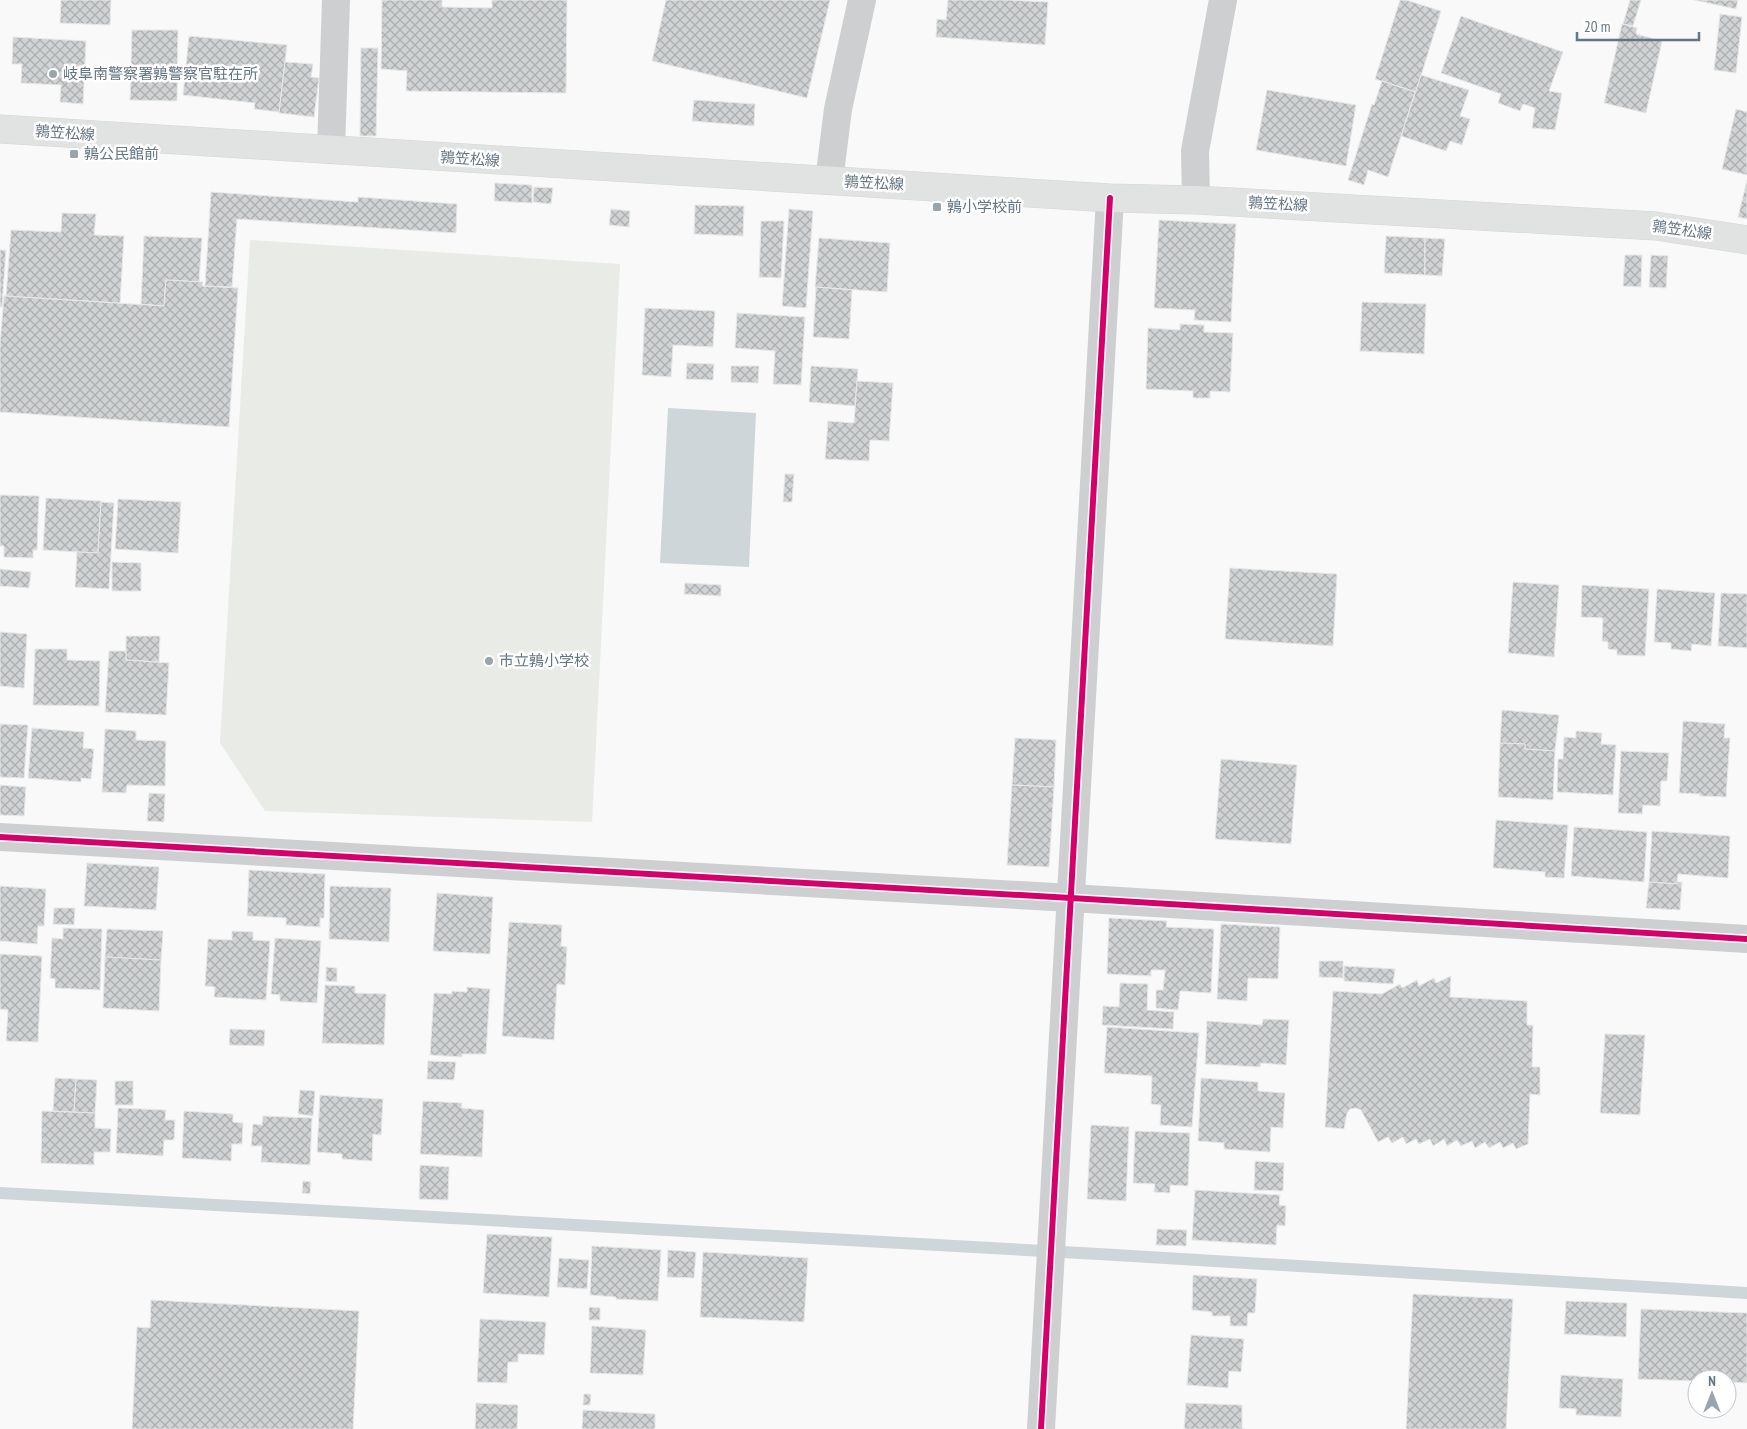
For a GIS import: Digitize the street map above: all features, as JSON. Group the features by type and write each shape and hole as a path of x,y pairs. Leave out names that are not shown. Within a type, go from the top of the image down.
{"main road":[{"name":"鶉笠松線","path":"0,129 1110,198 1196,200 1656,226 1747,240"}],"street":[{"path":"331,150 336,0"},
{"path":"829,181 838,109 862,0"},
{"path":"1196,200 1195,151 1223,0"},
{"path":"1041,1429 1110,198"},
{"path":"0,837 1071,898 1747,939"}],"shaded area":[{"path":"250,240 620,264 592,822 265,811 220,743"},
{"path":"668,408 756,413 749,567 660,563"}],"building":[{"path":"61,0 111,0 110,25 60,23"},
{"path":"382,0 442,0 442,7 492,8 492,0 567,0 566,93 406,91 407,71 381,69"},
{"path":"666,0 830,0 807,98 652,61"},
{"path":"948,0 1048,2 1045,45 936,37 937,19 946,20"},
{"path":"1400,0 1406,0 1441,11 1416,92 1375,79"},
{"path":"1630,0 1641,0 1633,26 1623,24"},
{"path":"1694,0 1738,0 1736,9"},
{"path":"1720,14 1742,17 1736,73 1714,70"},
{"path":"1461,16 1563,52 1549,91 1562,93 1555,130 1532,128 1535,108 1523,104 1520,111 1498,103 1501,94 1441,73"},
{"path":"1622,24 1637,28 1636,34 1662,41 1646,113 1604,103"},
{"path":"132,30 178,30 177,101 130,100"},
{"path":"189,36 287,45 279,112 254,109 255,103 183,95"},
{"name":"岐阜南警察署鶉警察官駐在所","path":"13,37 86,41 83,104 60,102 61,85 21,83 22,64 12,64"},
{"path":"361,48 378,48 376,136 360,136"},
{"path":"285,62 313,64 311,77 319,78 314,117 279,113"},
{"path":"1421,75 1469,90 1460,116 1470,119 1462,145 1450,141 1446,151 1401,136"},
{"path":"1382,81 1415,92 1388,177 1368,170 1364,185 1348,180 1372,104 1374,105"},
{"path":"1267,90 1356,105 1346,166 1256,150"},
{"path":"694,100 755,104 754,126 692,121"},
{"path":"1736,109 1747,112 1747,175 1722,169"},
{"path":"1747,180 1747,219 1738,217"},
{"path":"495,183 532,185 532,203 494,201"},
{"path":"534,187 553,188 551,204 533,202"},
{"path":"211,192 358,202 358,197 457,204 456,233 237,219 232,287 205,286"},
{"path":"695,205 744,206 743,236 694,234"},
{"path":"611,209 630,211 629,227 609,225"},
{"path":"789,209 813,211 806,308 782,306"},
{"path":"62,213 96,214 94,235 124,236 120,303 6,296 11,230 61,232"},
{"path":"1159,220 1236,224 1231,322 1194,320 1195,310 1154,308"},
{"path":"761,221 784,221 781,278 759,277"},
{"path":"144,236 202,238 199,282 166,280 164,306 141,304"},
{"path":"1386,236 1425,238 1425,275 1384,273"},
{"path":"819,238 890,243 887,292 815,287"},
{"path":"1425,238 1445,239 1442,276 1425,275"},
{"path":"0,250 6,250 2,307 0,307"},
{"path":"1625,255 1642,255 1641,287 1623,286"},
{"path":"1651,255 1668,256 1666,288 1649,287"},
{"path":"166,280 203,282 202,286 238,288 229,427 0,412 0,344 4,296 164,306"},
{"path":"816,287 852,290 849,339 813,337"},
{"path":"1362,302 1426,304 1424,354 1360,351"},
{"path":"645,308 715,311 713,347 673,345 671,377 642,375"},
{"path":"737,313 805,317 801,385 773,384 775,351 735,348"},
{"path":"1180,324 1204,325 1204,332 1233,333 1230,392 1210,391 1210,398 1193,398 1193,391 1146,389 1148,328 1180,330"},
{"path":"687,363 714,364 713,380 686,379"},
{"path":"731,366 759,366 758,383 731,382"},
{"path":"811,366 858,369 855,406 809,402"},
{"path":"857,381 893,383 889,441 870,440 869,461 825,459 828,421 854,423"},
{"path":"785,474 794,474 792,502 783,502"},
{"path":"0,495 39,496 37,550 33,550 33,558 4,557 4,546 0,546"},
{"path":"46,498 101,501 98,553 43,550"},
{"path":"118,499 181,502 178,553 115,549"},
{"path":"101,502 114,503 109,589 75,587 77,552 98,553"},
{"path":"112,562 141,563 141,591 112,591"},
{"path":"1230,568 1337,574 1333,646 1225,639"},
{"path":"0,569 31,572 29,588 0,586"},
{"path":"1513,582 1559,585 1554,657 1508,653"},
{"path":"685,583 721,585 721,596 684,594"},
{"path":"1582,585 1649,589 1645,656 1617,655 1617,650 1608,649 1608,642 1602,641 1603,618 1581,617"},
{"path":"1657,589 1715,593 1711,646 1692,644 1691,651 1671,649 1671,643 1654,642"},
{"path":"1721,593 1747,594 1747,648 1718,646"},
{"path":"0,632 27,634 24,688 0,686"},
{"path":"126,636 160,636 159,662 126,660"},
{"path":"35,649 67,649 67,660 100,661 99,706 33,705"},
{"path":"109,651 126,651 126,660 169,663 166,715 105,712"},
{"path":"1502,710 1559,715 1555,751 1525,749 1525,744 1500,743"},
{"path":"1683,721 1725,724 1724,738 1730,738 1726,797 1679,793"},
{"path":"0,724 28,725 24,778 0,777"},
{"path":"32,728 84,732 83,748 94,749 91,779 81,778 81,782 28,778"},
{"path":"105,729 136,731 136,740 166,741 165,786 127,785 126,793 102,792"},
{"path":"1576,731 1602,733 1601,744 1616,745 1613,795 1557,792 1558,759 1563,759 1564,737 1576,738"},
{"path":"1015,738 1056,740 1054,787 1012,785"},
{"path":"1500,743 1525,744 1525,749 1555,751 1553,800 1498,797"},
{"path":"1621,751 1669,753 1667,781 1661,781 1660,806 1643,805 1642,814 1618,813"},
{"path":"1221,759 1297,765 1291,844 1215,839"},
{"path":"0,785 26,787 24,816 0,815"},
{"path":"1012,785 1054,787 1049,867 1007,865"},
{"path":"149,793 165,794 164,822 147,821"},
{"path":"1496,820 1568,825 1564,878 1545,877 1545,872 1493,868"},
{"path":"1574,827 1647,832 1644,882 1571,876"},
{"path":"1652,831 1730,836 1728,878 1678,874 1677,884 1649,882"},
{"path":"87,863 159,867 156,910 84,906"},
{"path":"249,870 325,874 324,918 320,918 320,927 286,925 286,918 247,916"},
{"path":"1649,882 1677,884 1677,882 1682,882 1680,910 1646,908"},
{"path":"0,886 46,889 44,926 38,926 37,944 0,941"},
{"path":"330,886 391,888 389,942 329,939"},
{"path":"437,893 493,897 490,954 433,951"},
{"path":"54,908 75,908 74,925 53,924"},
{"path":"1109,918 1167,921 1166,927 1214,929 1211,993 1180,991 1178,1010 1156,1008 1156,990 1163,990 1165,970 1151,970 1151,976 1107,974"},
{"path":"509,922 562,925 561,946 567,947 565,985 557,984 554,1040 502,1036"},
{"path":"1221,924 1280,927 1278,979 1248,978 1247,1001 1217,999"},
{"path":"63,928 102,929 100,990 55,988 55,979 50,978 52,938 63,939"},
{"path":"107,929 163,931 161,960 105,957"},
{"path":"232,931 253,932 253,940 270,941 266,1000 214,997 215,987 205,986 208,939 232,940"},
{"path":"275,938 321,941 317,1003 280,1001 280,995 271,994"},
{"path":"0,954 42,956 38,1042 6,1041 8,1010 0,1009"},
{"path":"105,957 161,960 159,1011 103,1008"},
{"path":"1319,961 1343,961 1343,978 1319,977"},
{"path":"1344,966 1395,969 1393,984 1344,981"},
{"path":"326,967 337,968 337,982 326,981"},
{"path":"1451,976 1450,997 1527,1001 1527,1025 1533,1025 1532,1067 1540,1067 1540,1095 1530,1094 1528,1144 1516,1149 1513,1143 1503,1148 1500,1142 1489,1148 1485,1142 1475,1148 1472,1141 1461,1146 1457,1140 1447,1146 1444,1139 1433,1146 1430,1139 1419,1144 1416,1139 1406,1144 1403,1137 1392,1143 1388,1137 1378,1142 1361,1110 1356,1108 1350,1109 1347,1113 1344,1129 1325,1127 1333,991 1382,994 1400,984 1402,988 1417,980 1419,986 1434,978 1436,983"},
{"path":"1120,983 1148,984 1147,1010 1174,1012 1173,1029 1102,1025 1103,1006 1119,1007"},
{"path":"325,985 355,986 355,993 386,994 384,1045 322,1043"},
{"path":"467,987 490,989 486,1054 462,1054 462,1057 430,1055 434,993 452,994 452,991 467,992"},
{"path":"1263,1019 1289,1020 1286,1065 1261,1063 1260,1067 1205,1064 1207,1021 1262,1025"},
{"path":"1107,1027 1199,1033 1192,1127 1160,1125 1161,1105 1151,1104 1152,1076 1104,1073"},
{"path":"230,1029 265,1030 264,1046 229,1045"},
{"path":"1605,1034 1645,1035 1640,1115 1600,1113"},
{"path":"428,1061 456,1062 454,1080 427,1079"},
{"path":"55,1078 76,1079 74,1112 53,1111"},
{"path":"1201,1078 1258,1082 1258,1091 1285,1093 1283,1128 1271,1127 1270,1152 1224,1149 1224,1143 1198,1141"},
{"path":"76,1079 97,1080 95,1113 74,1112"},
{"path":"115,1081 133,1081 133,1105 115,1105"},
{"path":"300,1090 315,1091 313,1116 298,1114"},
{"path":"320,1095 383,1099 381,1135 373,1134 372,1161 342,1159 342,1154 317,1152"},
{"path":"423,1101 462,1103 461,1108 484,1110 482,1157 420,1154"},
{"path":"118,1108 166,1110 165,1120 175,1120 174,1140 164,1140 163,1156 116,1153"},
{"path":"42,1111 95,1113 95,1128 111,1129 110,1152 94,1152 94,1165 41,1163"},
{"path":"184,1111 233,1114 233,1122 243,1123 242,1144 232,1144 231,1161 182,1158"},
{"path":"263,1116 312,1118 310,1165 261,1162 262,1146 251,1146 253,1124 262,1125"},
{"path":"1091,1125 1129,1127 1126,1201 1087,1199"},
{"path":"1135,1131 1190,1133 1188,1186 1170,1185 1170,1193 1154,1192 1155,1184 1133,1183"},
{"path":"1255,1161 1284,1163 1283,1191 1254,1190"},
{"path":"420,1165 449,1167 448,1200 419,1199"},
{"path":"303,1181 311,1182 310,1194 302,1193"},
{"path":"1195,1190 1280,1195 1279,1205 1286,1206 1285,1226 1277,1225 1276,1245 1192,1240"},
{"path":"1157,1229 1187,1230 1186,1246 1156,1245"},
{"path":"487,1234 552,1237 549,1297 483,1293"},
{"path":"592,1246 661,1250 658,1301 616,1299 616,1297 590,1295"},
{"path":"668,1250 696,1252 694,1278 667,1277"},
{"path":"703,1252 808,1258 804,1322 700,1317"},
{"path":"559,1258 589,1260 587,1289 557,1287"},
{"path":"1193,1275 1257,1279 1255,1313 1248,1313 1247,1326 1230,1326 1230,1316 1212,1316 1212,1312 1192,1310"},
{"path":"1413,1294 1513,1299 1506,1429 1406,1429"},
{"path":"151,1300 359,1311 353,1429 132,1429 137,1327 150,1328"},
{"path":"1566,1301 1627,1303 1626,1337 1564,1334"},
{"path":"589,1307 600,1308 600,1320 589,1320"},
{"path":"1641,1309 1747,1313 1747,1383 1737,1382 1737,1369 1687,1369 1687,1381 1638,1379"},
{"path":"480,1319 546,1322 544,1355 518,1354 518,1362 508,1362 507,1383 477,1382"},
{"path":"592,1326 646,1330 643,1375 590,1373"},
{"path":"1191,1335 1244,1339 1241,1372 1229,1371 1228,1388 1187,1385"},
{"path":"1561,1375 1623,1379 1621,1417 1576,1415 1576,1409 1559,1408"},
{"path":"584,1394 591,1394 590,1405 583,1405"},
{"path":"476,1403 518,1405 517,1429 475,1429"},
{"path":"1186,1403 1242,1405 1242,1428 1245,1429 1184,1429"},
{"path":"583,1410 655,1414 655,1429 582,1429"}],"waterway":[{"path":"0,1193 1099,1254 1747,1293"}],"cycle path":[{"path":"1041,1429 1110,198"},
{"path":"0,837 1071,898 1747,939"}],"place":[{"name":"岐阜南警察署鶉警察官駐在所","path":"53,74"},
{"name":"鶉公民館前","path":"74,154"},
{"name":"鶉小学校前","path":"937,207"},
{"name":"市立鶉小学校","path":"489,661"}]}
